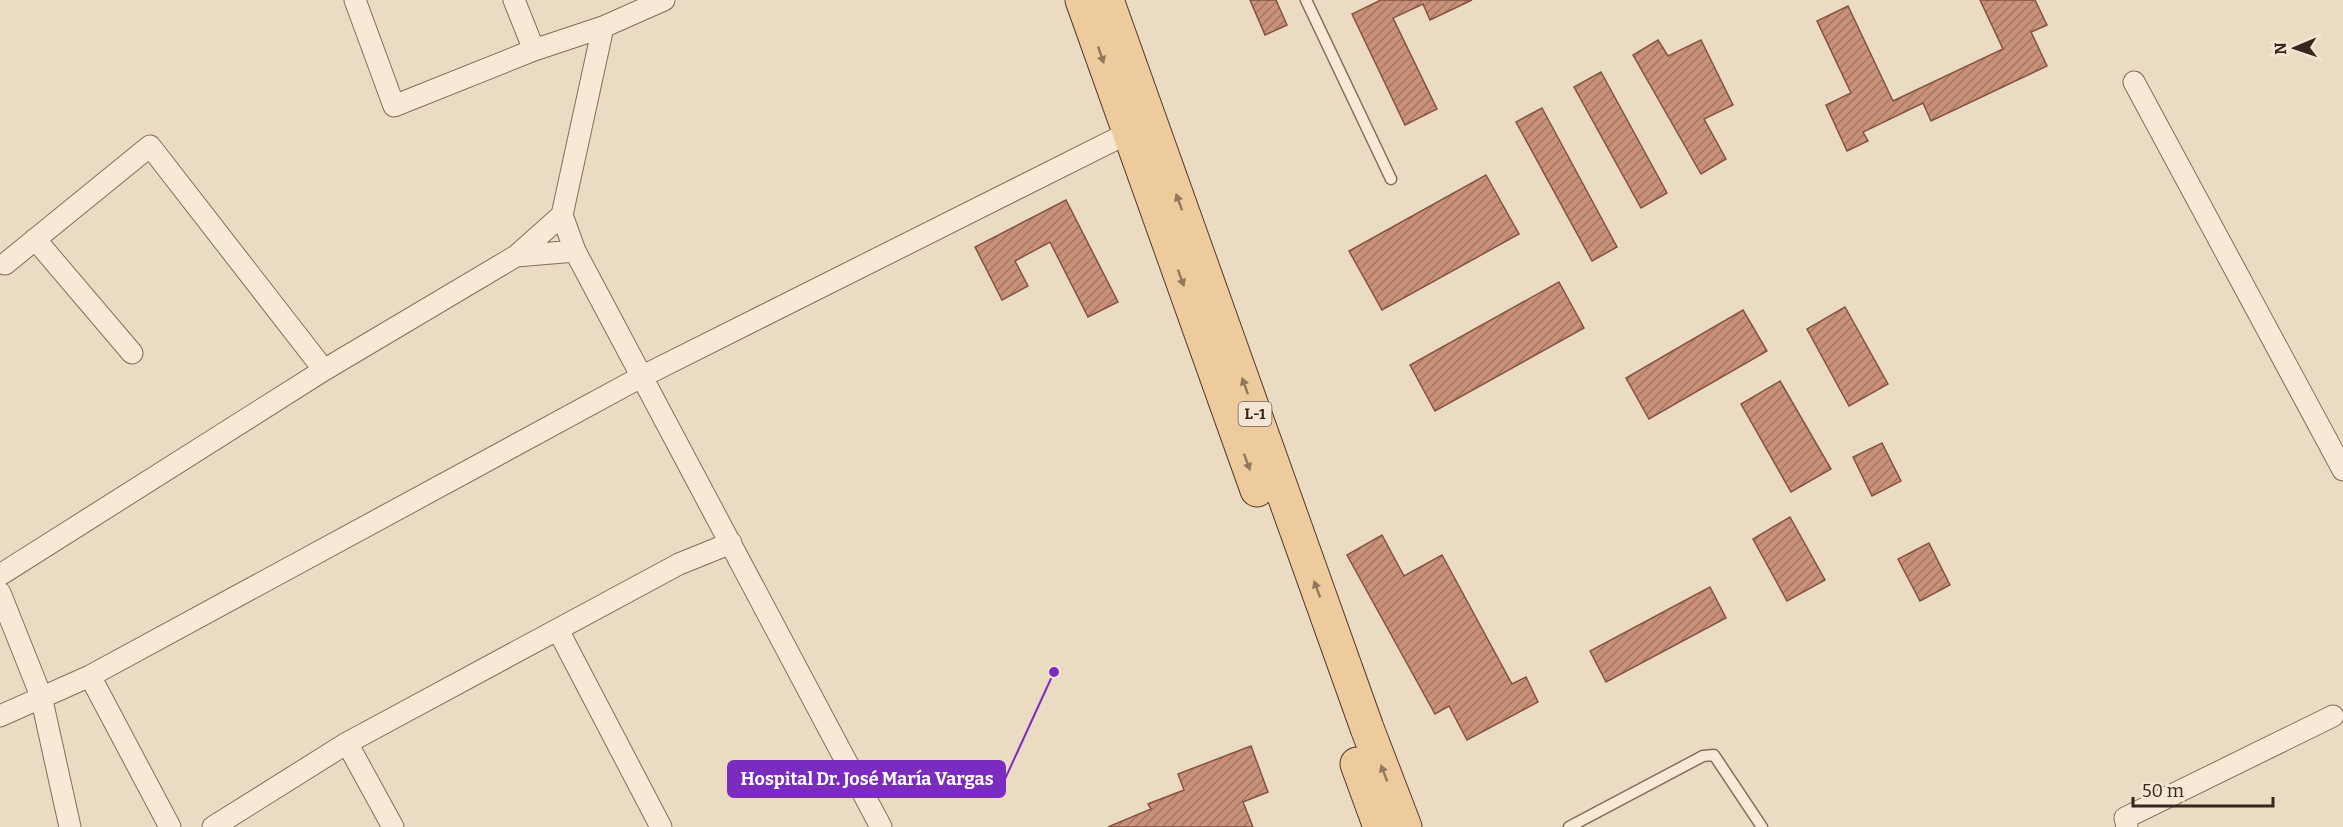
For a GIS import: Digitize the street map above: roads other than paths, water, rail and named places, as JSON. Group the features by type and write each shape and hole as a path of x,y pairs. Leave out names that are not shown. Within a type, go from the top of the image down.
{"main road":[{"name":"L-1","path":"1082,0 1140,128 1405,827"},
{"name":"L-1","path":"1107,0 1140,128 1380,827"}],"street":[{"path":"355,0 393,106 534,50 603,27 664,0"},
{"path":"514,0 534,50"},
{"path":"603,27 562,215 575,251 881,827"},
{"path":"2134,82 2343,470"},
{"path":"0,716 90,676 641,377 1140,128"},
{"path":"5,264 150,146 324,370"},
{"path":"0,575 324,370 516,256 562,215"},
{"path":"35,239 132,353"},
{"path":"516,256 575,251"},
{"path":"213,827 346,743 679,564 731,543"},
{"path":"0,594 41,696 70,827"},
{"path":"558,630 661,827"},
{"path":"90,676 170,827"},
{"path":"2127,827 2125,818 2333,716"},
{"path":"346,743 393,827"}],"lane":[{"path":"1306,0 1391,179"},
{"path":"1569,827 1702,756 1714,755 1762,827"}],"place":[{"name":"Hospital Dr. José María Vargas","path":"1054,672"}]}
